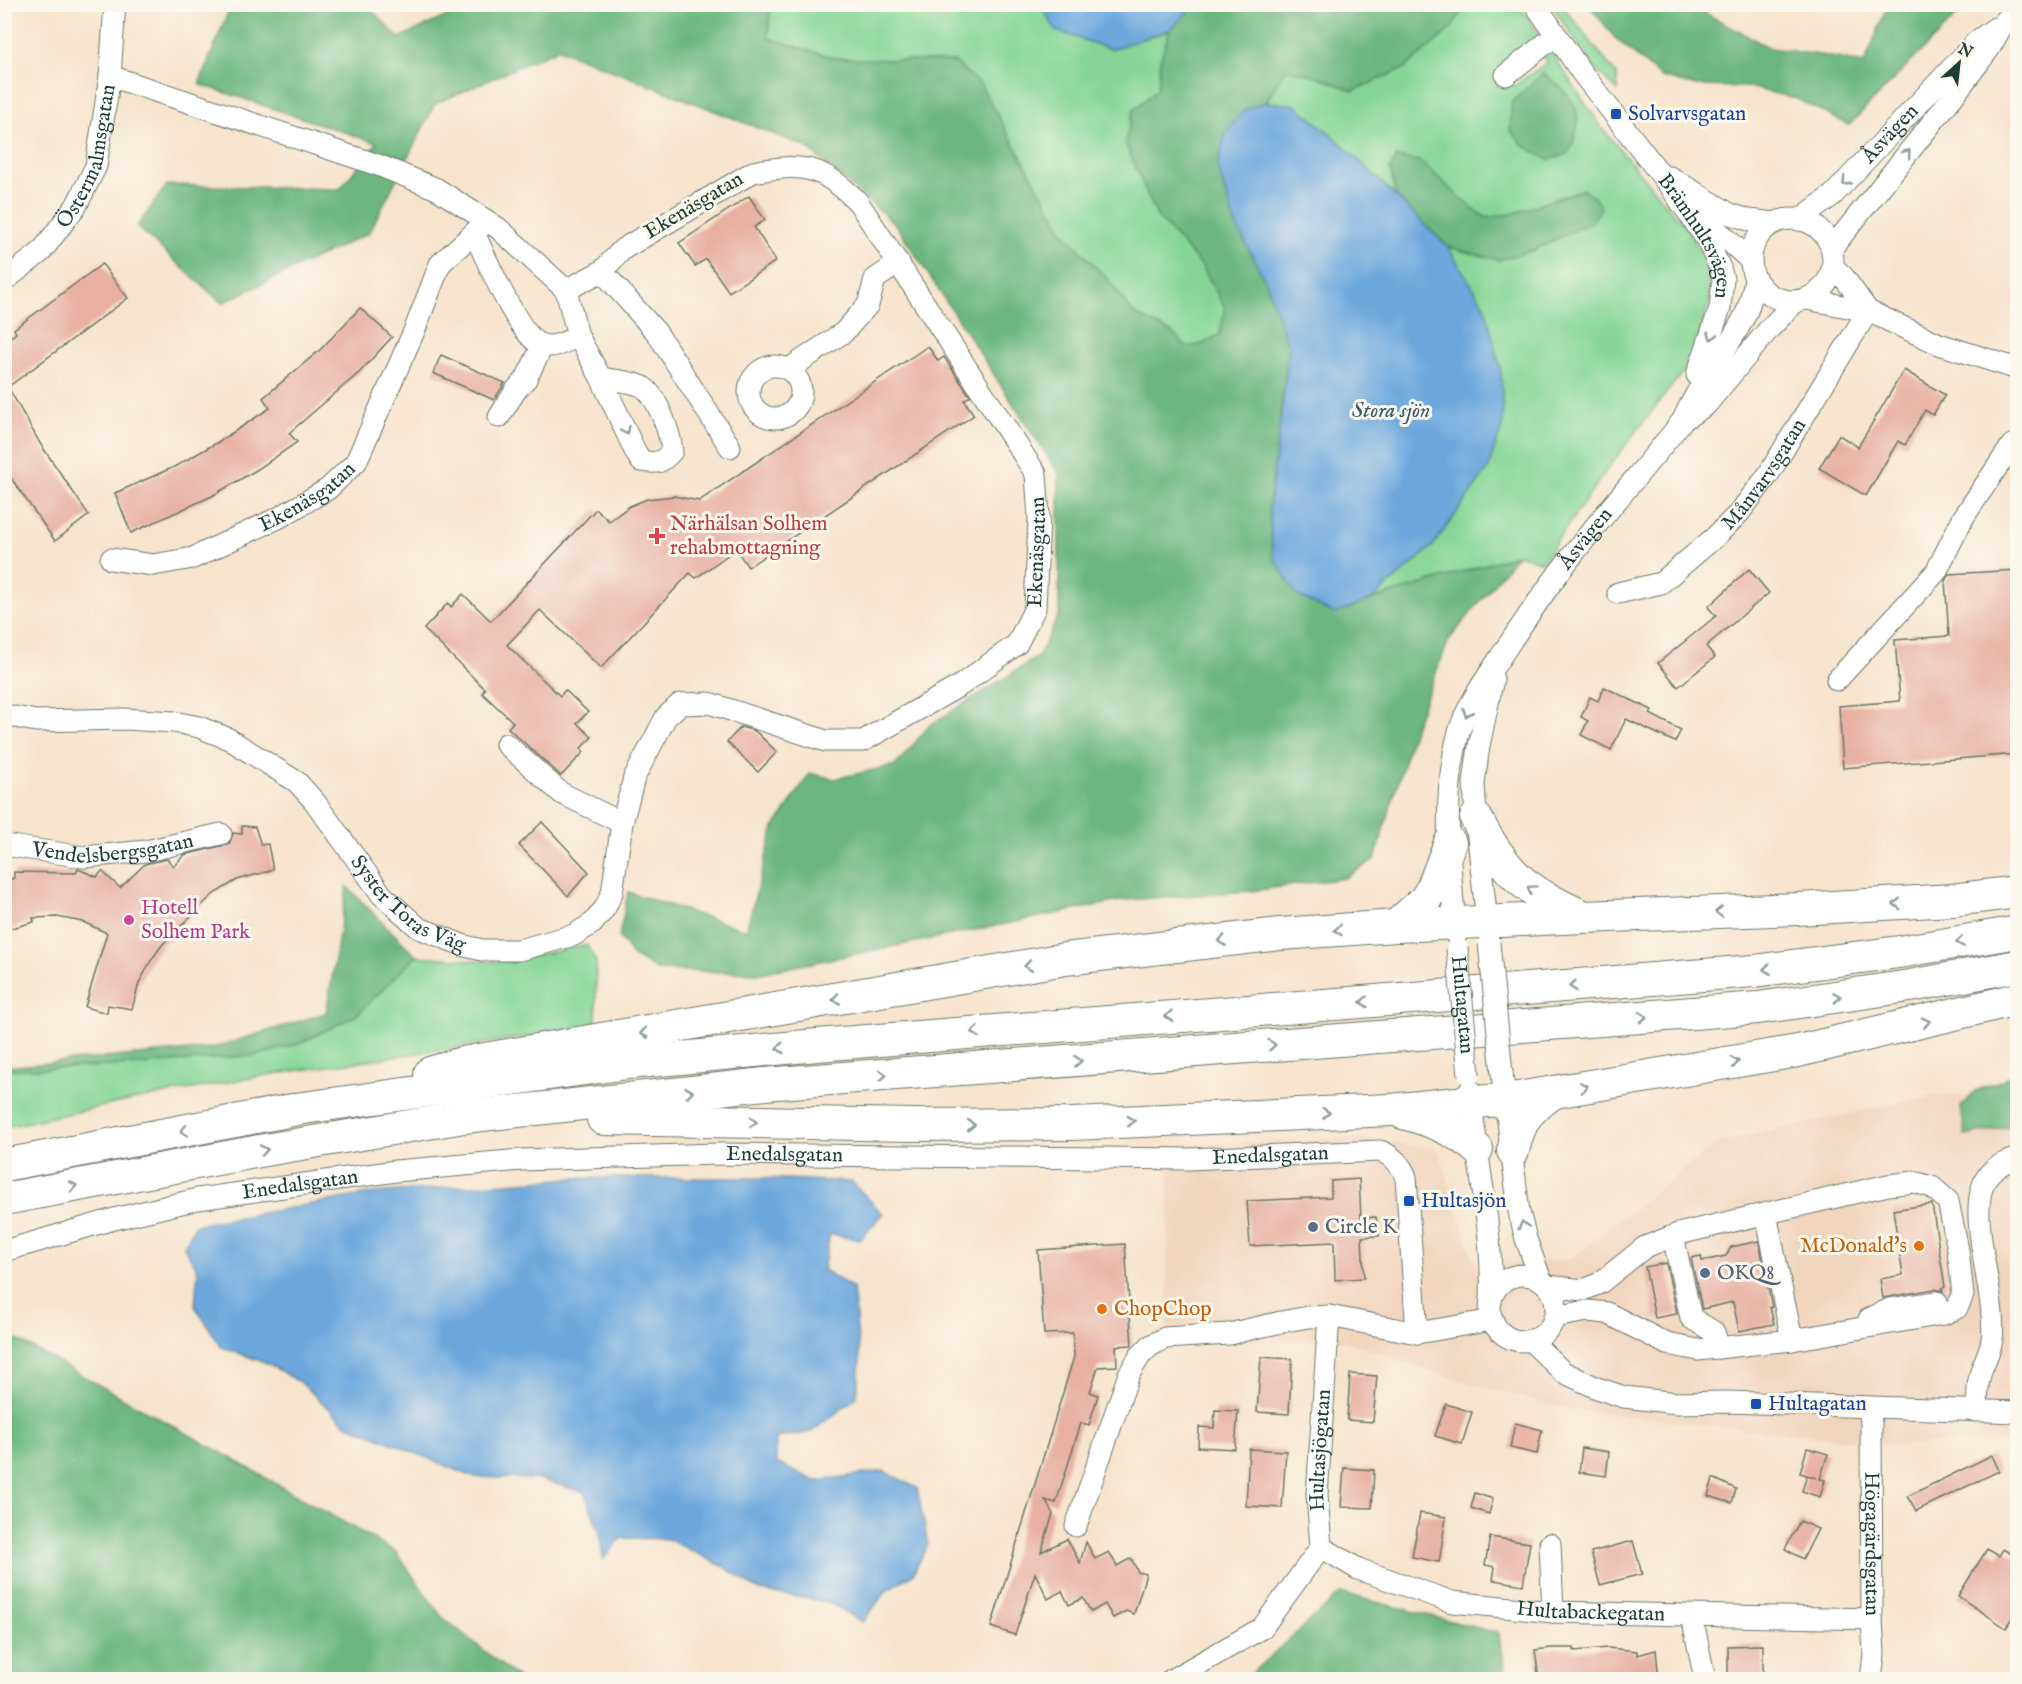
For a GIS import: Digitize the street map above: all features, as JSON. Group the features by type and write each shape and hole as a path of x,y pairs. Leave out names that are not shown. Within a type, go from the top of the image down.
{"highway":[{"path":"1476,818 1490,845 1505,866 1522,882 1538,894 1583,916"},
{"path":"1396,926 1425,900 1433,887 1450,843"},
{"path":"303,1108 462,1064 1065,959 1280,934 1396,926 1456,936 1583,916 1810,909 1952,900 2018,892"},
{"path":"4,1165 303,1108 628,1063 817,1045 1754,971 1899,952 2018,932"},
{"path":"4,1199 265,1150 464,1117 765,1084 1758,1008 1911,986 2018,966"},
{"path":"464,1117 935,1125 1072,1124 1391,1110 1470,1089 1504,1087 1554,1092 1798,1051 2018,999"},
{"path":"1513,1151 1524,1117 1533,1107 1554,1092"},
{"path":"1391,1110 1423,1118 1450,1129 1477,1149"}],"street":[{"name":"Östermalmsgatan","path":"4,281 40,252 76,206 96,166 110,76 115,4"},
{"name":"Brämhultsvägen","path":"1535,4 1582,73 1638,143 1707,240 1720,268 1723,279 1720,308 1710,341 1670,437"},
{"name":"Åsvägen","path":"1799,220 1833,195 1977,41 2011,14"},
{"name":"Åsvägen","path":"1832,258 1989,49 2011,14"},
{"path":"1506,75 1556,35"},
{"path":"110,76 378,165 436,189 480,227 566,290 578,336 601,378"},
{"name":"Brämhultsvägen","path":"1638,143 1753,270"},
{"name":"Ekenäsgatan","path":"566,290 602,271 622,249 742,177 753,172 775,168 797,167 822,172 841,185 858,202 1036,474 1039,517 1035,608 1017,644 961,685 863,741 826,741 709,703"},
{"name":"Brämhultsvägen","path":"1670,177 1730,214 1749,220 1774,223"},
{"path":"1868,311 1832,258 1826,237 1817,227 1799,220 1786,219 1774,223 1757,239 1752,249 1753,270 1762,289 1772,296 1783,301 1801,300 1868,311 1939,344 2018,369"},
{"path":"480,227 516,318 531,338 543,345 555,346 578,336"},
{"name":"Ekenäsgatan","path":"111,559 153,565 193,558 280,517 328,489 356,462 415,329 440,264 480,227"},
{"path":"1801,300 1822,289 1829,278 1832,258"},
{"path":"789,369 844,332 868,305 875,279 898,263"},
{"name":"Åsvägen","path":"1456,936 1449,798 1452,765 1460,730 1471,702 1571,557 1683,420 1692,398 1748,309 1753,270"},
{"path":"602,271 657,333 730,447"},
{"name":"Åsvägen","path":"1683,420 1706,405 1769,329 1801,300"},
{"name":"Månvarvsgatan","path":"1618,593 1661,583 1715,537 1739,513 1768,475 1868,311"},
{"path":"498,417 526,379 543,345"},
{"path":"1837,680 1936,572 1964,518 2012,445 2018,442"},
{"name":"Åsvägen","path":"1488,932 1474,783 1479,746 1497,663"},
{"name":"Syster Toras Väg","path":"4,715 36,721 124,718 174,722 199,727 229,739 297,782 315,802 382,895 419,928 465,946 482,950 519,950 574,935 593,923 605,908 612,893 622,823 634,778 666,717 680,704 709,703"},
{"path":"506,744 561,793 622,823"},
{"name":"Vendelsbergsgatan","path":"4,845 84,857 146,851 221,834"},
{"path":"4,862 29,848"},
{"name":"Hultagatan","path":"1488,932 1520,1212 1526,1239 1544,1283 1555,1300 1554,1317"},
{"name":"Hultagatan","path":"1456,936 1470,1089 1490,1241 1492,1311"},
{"name":"Enedalsgatan","path":"4,1251 114,1219 198,1199 396,1171 521,1160 718,1154 1188,1159 1380,1151 1395,1159 1406,1177 1417,1333"},
{"path":"1976,1411 1980,1375 1992,1340 1990,1294 1979,1220 1981,1191 1987,1176 2001,1163 2018,1158"},
{"path":"1914,1182 1932,1187 1948,1201 1958,1250 1963,1295 1957,1308 1944,1314 1792,1340 1698,1350 1667,1344 1607,1313 1588,1311 1554,1317 1549,1328 1530,1340 1509,1338 1500,1331 1492,1311 1494,1292 1501,1283 1521,1275 1531,1276 1544,1283 1584,1290 1600,1283 1645,1247 1673,1236 1888,1185 1914,1182"},
{"path":"1766,1214 1792,1340"},
{"path":"1673,1236 1691,1318 1714,1332 1719,1348"},
{"path":"1076,1526 1128,1374 1149,1346 1165,1338 1229,1334 1281,1322 1329,1316 1417,1333 1492,1311"},
{"name":"Hultasjögatan","path":"1321,1546 1317,1495 1329,1316"},
{"path":"1530,1340 1563,1372 1597,1388 1624,1397 1677,1403 1726,1402 2018,1412"},
{"name":"Högagärdsgatan","path":"1869,1408 1874,1654 1871,1680"},
{"path":"1550,1544 1553,1612"},
{"path":"1172,1680 1262,1628 1321,1546"},
{"name":"Hultabackegatan","path":"1321,1546 1358,1569 1452,1602 1553,1612 1872,1619"},
{"path":"1692,1616 1705,1680"}],"shaded area":[{"path":"1933,1096 2017,1097 2017,1442 1890,1445 1567,1409 1461,1381 1345,1341 1167,1341 1169,1145 1356,1138 1438,1149 1476,1268 1570,1259 1719,1142"}],"green space":[{"path":"775,4 1041,5 1056,31 1111,49 1170,30 1160,61 1158,88 1133,111 1157,216 1202,266 1225,308 1221,334 1203,344 1186,347 1171,332 1134,314 1108,280 1064,233 980,84 954,62 835,58 768,38 770,10"},
{"path":"231,5 367,5 399,38 471,5 775,5 770,10 768,38 835,58 954,62 980,84 1064,233 1108,280 1134,314 1171,332 1187,347 1203,344 1220,334 1225,308 1202,266 1157,216 1125,143 1133,111 1158,88 1160,61 1170,30 1194,5 1464,5 1452,28 1405,68 1353,91 1317,76 1285,69 1266,102 1245,110 1235,223 1266,282 1289,347 1280,415 1334,614 1371,600 1517,555 1449,640 1415,725 1375,859 1345,878 1252,891 1124,900 761,973 656,970 632,955 619,937 628,892 746,930 774,828 810,773 834,779 896,765 930,725 1039,656 1059,614 1059,474 896,225 806,147 558,49 435,104 369,233 222,303 137,227 167,185 340,189 377,143 199,84"},
{"path":"1464,5 1519,5 1602,128 1687,229 1706,262 1710,301 1688,365 1611,464 1542,562 1518,554 1371,600 1432,547 1488,469 1485,307 1448,247 1499,260 1512,214 1487,218 1390,169 1397,197 1332,135 1295,105 1266,102 1285,69 1317,76 1353,91 1452,28","holes":["1533,42 1547,62 1514,86 1499,65"]},
{"path":"1551,5 1562,5 1617,75 1618,91 1597,71"},
{"path":"1589,5 1690,5 1770,48 1864,64 1888,5 1967,5 1849,125 1797,99 1749,87 1696,86 1661,77 1615,38"},
{"path":"1543,73 1571,99 1578,118 1574,140 1568,154 1549,160 1524,146 1510,130 1512,102"},
{"path":"1397,157 1420,161 1473,209 1487,218 1512,214 1583,189 1594,197 1601,208 1592,222 1534,250 1499,260 1448,247 1397,197 1390,169"},
{"path":"347,887 416,956 357,1015 298,1044 258,1055 135,1065 5,1070 5,1067 212,1048 326,1013"},
{"path":"587,945 596,962 596,1027 261,1076 5,1127 4,1070 135,1065 258,1055 298,1044 357,1015 416,956 502,962"},
{"path":"2017,1074 2017,1125 1965,1136 1961,1107 1975,1091"},
{"path":"5,1333 396,1552 441,1616 519,1679 5,1679"},
{"path":"1341,1593 1498,1633 1508,1679 1245,1679"}],"water":[{"path":"1041,5 1194,5 1170,30 1111,49 1056,31"},
{"name":"Stora sjön","path":"1266,102 1295,105 1332,135 1448,247 1485,307 1501,371 1503,423 1488,469 1432,547 1371,600 1334,614 1296,595 1273,555 1269,509 1289,347 1266,282 1235,223 1217,166 1226,132 1245,110"},
{"path":"573,1178 761,1178 852,1182 883,1214 860,1240 830,1234 823,1270 853,1288 860,1360 857,1397 811,1432 776,1438 776,1463 816,1481 884,1471 917,1488 928,1544 913,1574 886,1591 863,1622 828,1602 760,1591 724,1567 668,1539 621,1538 603,1560 600,1533 584,1492 539,1479 473,1477 346,1424 301,1383 269,1364 221,1347 195,1306 198,1270 184,1247 195,1225 373,1193"}],"building":[{"path":"749,196 765,220 754,227 776,261 729,292 706,259 695,266 679,243"},
{"path":"102,264 128,298 8,387 41,445 89,515 55,541 4,468 4,342 16,333 14,329"},
{"path":"360,308 392,337 360,372 289,433 297,442 258,469 212,496 131,533 115,493 174,467 220,441 270,408 263,398 321,349"},
{"path":"928,346 938,361 944,357 970,396 964,400 974,415 748,567 736,549 696,578 690,573 601,668 540,610 507,645 560,696 565,690 588,712 577,723 592,737 581,748 584,752 561,776 508,728 513,722 482,693 485,689 424,629 448,603 451,607 463,594 491,621 596,509 609,521 630,506 647,499 674,496 699,501"},
{"path":"441,355 505,383 494,400 433,373"},
{"path":"1904,370 1945,395 1933,415 1925,410 1905,445 1898,441 1866,496 1819,468 1839,435 1858,447"},
{"path":"1749,569 1769,593 1706,646 1715,657 1678,687 1658,663 1716,616 1708,607"},
{"path":"2018,570 2018,754 1843,768 1839,706 1900,701 1895,640 1949,636 1945,581 1949,574"},
{"path":"1604,687 1652,710 1650,714 1681,730 1675,742 1626,719 1611,750 1581,735 1588,721 1581,717 1590,697 1598,701"},
{"path":"741,727 755,731 777,752 758,772 727,742"},
{"path":"542,822 589,872 568,896 519,845"},
{"name":"Hotell Solhem Park","path":"242,826 255,827 261,845 268,844 273,870 237,880 214,894 201,906 162,945 152,959 139,983 132,1009 108,1005 107,1013 85,1007 107,933 83,922 57,917 33,918 34,922 4,930 4,882 14,878 14,872 76,873 78,869 97,877 102,871 120,888 145,864 167,859 174,866 184,855 229,844 233,833 242,834"},
{"name":"Circle K","path":"1359,1179 1361,1218 1376,1217 1379,1236 1362,1237 1364,1278 1335,1280 1334,1242 1250,1246 1247,1201 1331,1197 1331,1181"},
{"path":"1932,1204 1945,1287 1942,1288 1943,1291 1935,1289 1883,1298 1880,1279 1903,1275 1893,1210"},
{"path":"1759,1241 1774,1324 1739,1331 1733,1302 1702,1309 1691,1258 1701,1256 1702,1261 1726,1256 1731,1247"},
{"path":"1125,1244 1132,1345 1116,1346 1117,1366 1098,1367 1090,1392 1098,1395 1089,1425 1081,1423 1056,1503 1045,1500 1053,1514 1041,1552 1067,1539 1080,1563 1086,1542 1095,1559 1109,1552 1117,1566 1131,1558 1138,1572 1146,1574 1134,1614 1126,1611 1113,1618 1105,1604 1091,1612 1083,1598 1069,1605 1062,1591 1048,1599 1035,1573 1015,1635 991,1627 1074,1357 1073,1333 1044,1334 1038,1250"},
{"path":"1666,1263 1677,1314 1655,1318 1645,1267"},
{"path":"1261,1357 1292,1359 1289,1414 1257,1412"},
{"path":"1350,1374 1377,1376 1373,1422 1347,1420"},
{"path":"1446,1404 1472,1412 1462,1444 1435,1436"},
{"path":"1215,1410 1238,1411 1235,1449 1198,1447 1199,1427 1214,1428"},
{"path":"1515,1423 1542,1430 1537,1454 1510,1448"},
{"path":"1582,1448 1609,1452 1606,1476 1579,1472"},
{"path":"1807,1448 1828,1454 1820,1479 1825,1480 1820,1497 1802,1491 1807,1475 1800,1473"},
{"path":"1249,1449 1286,1451 1282,1508 1246,1506"},
{"path":"1992,1455 1999,1471 1916,1511 1908,1496"},
{"path":"1344,1468 1374,1470 1372,1508 1341,1507"},
{"path":"1713,1478 1736,1489 1732,1503 1708,1496"},
{"path":"1475,1493 1493,1499 1489,1514 1471,1508"},
{"path":"1420,1513 1446,1517 1439,1562 1412,1557"},
{"path":"1800,1521 1818,1529 1803,1559 1785,1549"},
{"path":"1490,1537 1530,1543 1523,1585 1493,1580 1495,1567 1485,1565"},
{"path":"1633,1541 1642,1574 1600,1585 1591,1552"},
{"path":"1987,1549 1999,1556 2003,1549 2018,1558 2018,1611 2006,1628 1958,1596"},
{"path":"1763,1645 1763,1680 1728,1680 1728,1646"},
{"path":"1574,1648 1574,1651 1608,1648 1637,1651 1637,1655 1656,1650 1659,1680 1539,1680 1535,1650"}],"place":[{"name":"Solvarvsgatan","path":"1616,114"},
{"name":"Närhälsan Solhem rehabmottagning","path":"657,536"},
{"name":"Hotell Solhem Park","path":"129,920"},
{"name":"Hultasjön","path":"1409,1201"},
{"name":"Circle K","path":"1313,1227"},
{"name":"McDonald's","path":"1919,1246"},
{"name":"OKQ8","path":"1705,1273"},
{"name":"ChopChop","path":"1102,1309"},
{"name":"Hultagatan","path":"1756,1404"}]}
